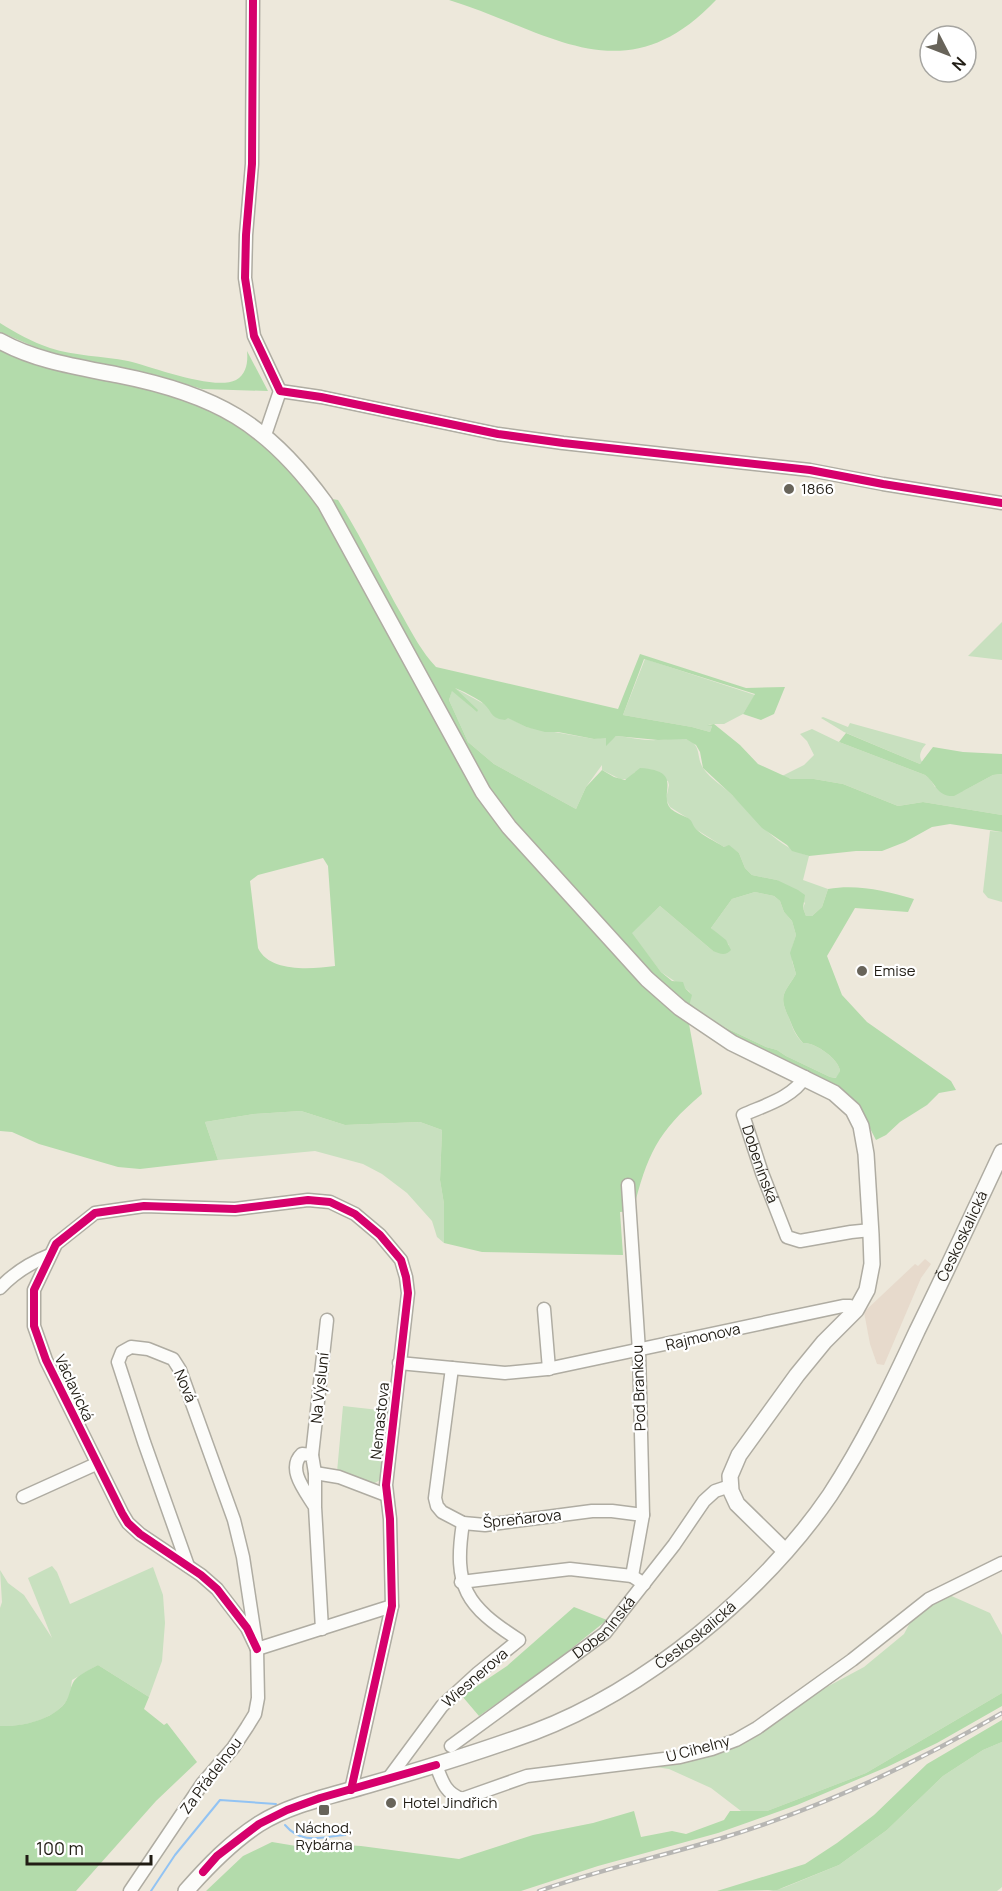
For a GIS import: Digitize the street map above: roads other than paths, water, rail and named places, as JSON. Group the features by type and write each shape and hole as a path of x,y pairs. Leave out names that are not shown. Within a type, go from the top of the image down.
{"main road":[{"path":"0,341 46,360 153,382 199,396 232,413 265,435 294,463 325,503 483,792 509,827 667,998 732,1042 834,1093 845,1101 858,1117 865,1143 871,1230 872,1264 865,1296 856,1310 807,1363 739,1455 731,1470 730,1486 734,1500 785,1551"},
{"name":"Českoskalická","path":"186,1891 217,1856 259,1824 287,1810 436,1765 538,1730 598,1702 632,1681 719,1617 785,1551 828,1497 881,1407 1002,1152"}],"street":[{"path":"253,0 252,164 245,278 254,336 280,391 265,435"},
{"path":"280,391 498,434 810,470 1002,503"},
{"name":"Dobenínská","path":"805,1077 799,1086 788,1095 743,1115 762,1173 787,1237 800,1241 871,1230"},
{"name":"Pod Brankou","path":"628,1185 639,1351 643,1515 632,1576"},
{"name":"Nemastova","path":"214,1209 235,1209 308,1200 330,1202 355,1214 380,1235 401,1260 406,1277 408,1293 386,1496 390,1519 392,1606 351,1790"},
{"name":"Václavická","path":"214,1209 144,1206 95,1213 56,1244 50,1255 34,1290 34,1326 46,1360 96,1464 128,1523 217,1589 247,1628 257,1649"},
{"name":"Václavická","path":"0,1288 37,1260 50,1255"},
{"name":"Rajmonova","path":"399,1363 505,1372 549,1369 843,1306 850,1306 856,1310"},
{"path":"544,1309 549,1369"},
{"name":"Na Výsluní","path":"322,1629 315,1473 312,1455 327,1320"},
{"name":"Nová","path":"188,1566 118,1362 122,1352 131,1347 164,1354 173,1359 180,1370 234,1520 243,1557 257,1649"},
{"name":"Špreňarova","path":"452,1368 435,1498 442,1512 463,1523 484,1525 592,1511 643,1515"},
{"name":"Na Výsluní","path":"312,1455 302,1454 298,1458 296,1472 315,1507"},
{"path":"23,1497 96,1464"},
{"path":"315,1473 339,1477 386,1496"},
{"name":"Dobenínská","path":"452,1746 605,1633 644,1584 704,1501 715,1491 730,1486"},
{"path":"463,1523 459,1551 462,1582 570,1569 632,1576 644,1584"},
{"name":"U Cihelny","path":"436,1765 445,1789 462,1799 527,1776 680,1757 712,1749 736,1740 757,1728 852,1660 929,1599 1002,1563"},
{"name":"Wiesnerova","path":"388,1779 442,1706 519,1640 491,1622 472,1602 462,1582"},
{"path":"257,1649 392,1606"},
{"name":"Za Přádelnou","path":"130,1891 202,1784 233,1748 255,1714 258,1698 257,1649"}],"waterway":[{"path":"151,1891 175,1855 220,1800 276,1804"},
{"path":"285,1825 291,1831 305,1837 345,1835"}],"railway":[{"path":"539,1891 719,1839 829,1800 899,1768 1002,1713"}],"place":[{"name":"1866","path":"789,489"},
{"name":"Emise","path":"862,971"},
{"name":"Hotel Jindřich","path":"391,1803"},
{"name":"Náchod, Rybárna","path":"324,1810"}]}
